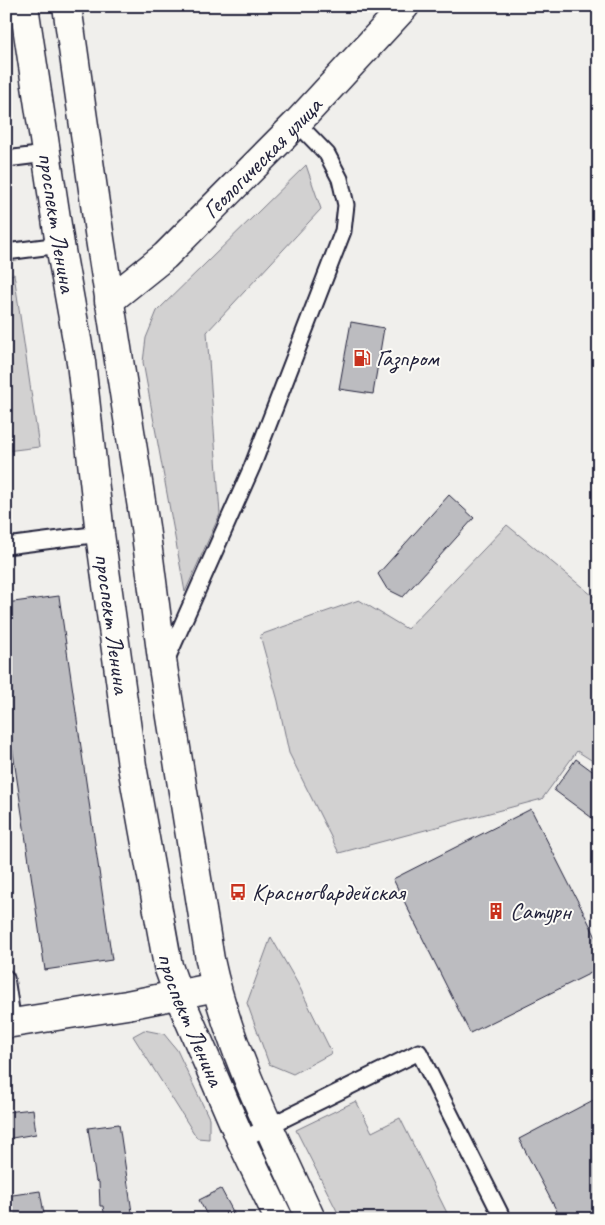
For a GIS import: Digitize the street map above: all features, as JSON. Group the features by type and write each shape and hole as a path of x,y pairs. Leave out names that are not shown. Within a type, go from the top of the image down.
{"main road":[{"name":"проспект Ленина","path":"24,6 60,245 80,362 100,534 132,766 168,966 178,994 241,1140 279,1219"},
{"name":"проспект Ленина","path":"67,6 109,301 143,518 163,667 208,950 216,987 243,1064 269,1127 311,1219"},
{"name":"Геологическая улица","path":"109,301 165,256 297,123 405,6"},
{"path":"10,1024 127,1005 216,987"}],"lane":[{"path":"163,667 252,467 343,230 346,205 340,179 326,154 297,123"},
{"path":"6,159 46,154"},
{"path":"6,252 60,245"},
{"path":"6,546 100,534"},
{"path":"6,978 10,1024"},
{"path":"241,1140 419,1052 503,1219"}],"shaded area":[{"path":"306,165 321,209 207,332 220,514 185,592 143,362 146,338 157,311"},
{"path":"14,274 39,447 6,451 6,276"},
{"path":"507,525 599,601 599,765 577,751 542,799 339,853 289,753 278,701 260,635 359,600 407,629"},
{"path":"271,937 298,984 332,1053 293,1074 269,1064 247,1003"},
{"path":"144,1030 164,1034 177,1050 209,1118 209,1139 197,1138 133,1036"},
{"path":"356,1101 372,1132 400,1118 450,1219 341,1219 296,1130"}],"building":[{"path":"351,322 384,328 373,394 339,389"},
{"path":"449,495 474,518 403,597 387,589 378,574"},
{"path":"59,596 112,960 45,970 6,705 6,603"},
{"path":"576,759 599,776 599,823 554,790"},
{"name":"Сатурн","path":"531,809 599,943 599,969 470,1033 393,879"},
{"path":"599,1097 599,1219 561,1219 519,1139"},
{"path":"33,1109 36,1134 6,1139 6,1112"},
{"path":"119,1124 133,1219 105,1219 103,1206 100,1206 99,1182 96,1181 88,1128"},
{"path":"221,1189 237,1219 209,1219 199,1200"},
{"path":"40,1191 45,1219 6,1219 6,1196"}],"place":[{"name":"Газпром","path":"362,358"},
{"name":"Красногвардейская","path":"238,892"},
{"name":"Сатурн","path":"496,911"}]}
